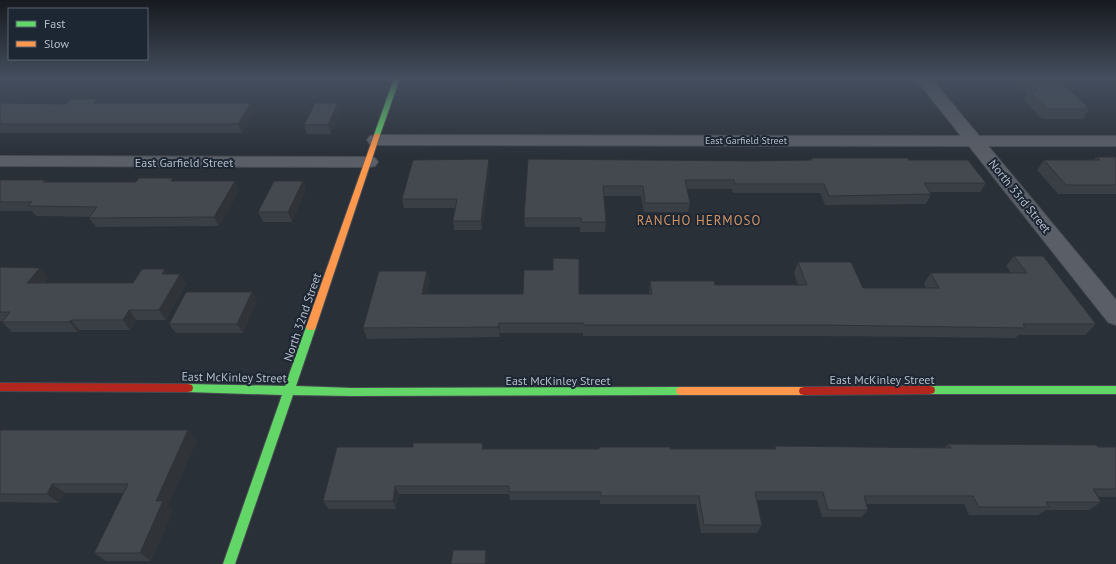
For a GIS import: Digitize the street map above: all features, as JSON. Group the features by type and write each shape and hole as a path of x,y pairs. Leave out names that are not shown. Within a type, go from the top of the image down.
{"street":[{"name":"North 32nd Street","path":"230,564 388,104"},
{"name":"North 33rd Street","path":"945,104 1116,316"},
{"name":"East Garfield Street","path":"376,140 1116,141"},
{"name":"East Garfield Street","path":"0,161 369,162"},
{"name":"East McKinley Street","path":"0,387 222,388 351,392 1116,390"}],"building":[{"path":"0,104 250,104 238,124 0,124"},
{"path":"314,104 337,104 328,125 304,125"},
{"path":"1043,104 1085,104 1089,109 1048,109"},
{"path":"1096,157 1116,157 1116,185 1066,185 1044,160 1100,160"},
{"path":"811,158 908,158 909,160 968,160 986,183 924,183 931,194 829,196 824,184 735,184 734,180 685,180 690,203 645,203 643,186 603,186 606,222 581,222 581,218 524,218 528,159 753,161 812,160"},
{"path":"489,159 481,221 453,221 457,199 402,199 413,160"},
{"path":"139,178 173,178 171,181 235,181 214,217 89,218 97,207 28,206 32,202 0,202 0,180 45,180 43,182 136,182"},
{"path":"274,181 303,181 288,212 258,212"},
{"path":"1014,256 1043,256 1096,324 1023,324 1025,328 499,323 498,327 363,328 379,271 427,271 422,294 523,294 524,270 553,270 553,258 579,259 579,294 652,294 650,281 714,281 715,285 807,285 798,262 851,262 863,288 939,288 931,273 1027,273"},
{"path":"0,267 40,268 27,283 133,283 142,269 165,269 162,274 180,274 159,310 129,310 123,320 2,322 10,312 0,312"},
{"path":"186,292 252,292 237,324 169,324"},
{"path":"0,430 188,430 156,501 163,501 140,553 94,553 128,484 52,484 47,494 0,494"},
{"path":"413,443 483,443 482,449 599,449 599,447 670,447 670,449 776,449 775,446 951,448 948,444 1096,445 1098,447 1116,447 1116,489 1093,489 1101,502 1046,502 1049,507 979,507 973,496 864,496 868,510 828,510 823,492 755,492 762,525 704,525 699,496 601,496 601,492 509,492 509,486 395,486 393,501 323,501 337,447 413,447"},
{"path":"453,550 486,550 485,564 451,564"}],"traffic: fast":[{"path":"377,135 388,104"},
{"path":"229,564 311,327"},
{"path":"188,388 351,392 681,391"},
{"path":"930,390 1116,390"}],"traffic: slow":[{"path":"311,327 377,135"},
{"path":"681,391 804,391"}],"traffic: jam":[{"path":"0,387 188,388"},
{"path":"804,391 930,390"}],"district":[{"name":"RANCHO HERMOSO","path":"699,220"}]}
